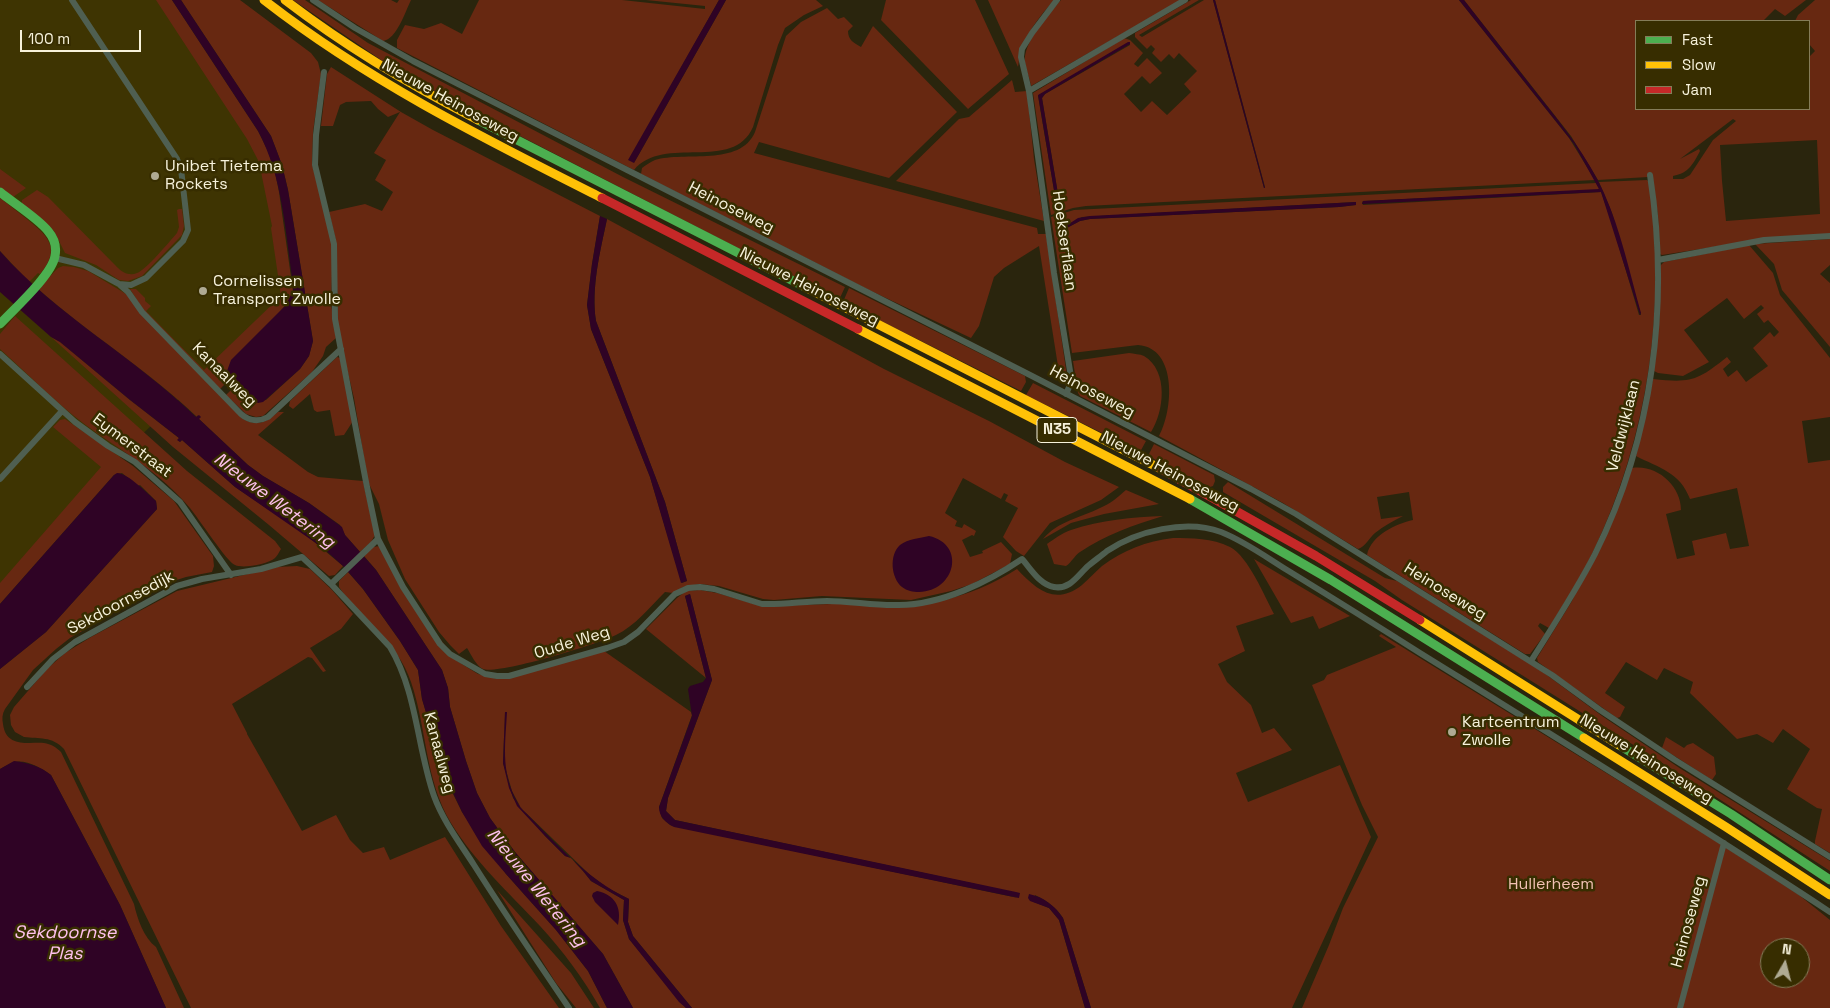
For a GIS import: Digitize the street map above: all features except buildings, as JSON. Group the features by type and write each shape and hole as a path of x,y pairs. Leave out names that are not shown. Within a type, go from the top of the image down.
{"main road":[{"name":"Nieuwe Heinoseweg","path":"264,0 360,68 451,121 1134,469 1248,531 1332,580 1734,832 1830,895"},
{"name":"Nieuwe Heinoseweg","path":"285,0 389,72 445,103 1152,464 1234,509 1316,556 1407,612 1730,814 1830,880"},
{"path":"0,192 51,234 56,245 55,258 51,268 0,324"}],"street":[{"path":"55,258 84,265 119,284 131,285 146,278 183,242 189,225 177,159 72,0"},
{"name":"Heinoseweg","path":"313,0 355,28 413,61 1222,474 1296,514 1531,661 1675,760 1830,857"},
{"name":"Hoekserflaan","path":"1057,0 1040,21 1022,49 1021,58 1029,89 1054,273 1071,377 1066,394"},
{"path":"1029,89 1186,0"},
{"path":"324,72 316,135 315,165 334,244 334,309 378,539 331,584"},
{"name":"Veldwijklaan","path":"1531,661 1570,600 1595,554 1616,506 1631,464 1640,430 1654,358 1658,309 1656,216 1650,175"},
{"path":"1658,260 1764,240 1830,236"},
{"name":"Kanaalweg","path":"119,284 128,292 142,312 244,417 252,420 261,420 268,417 341,349"},
{"name":"Eymerstraat","path":"0,354 62,411 108,446 135,462 180,502 231,574"},
{"path":"0,479 62,411"},
{"name":"Oude Weg","path":"378,539 416,609 444,649 478,671 498,676 515,675 624,642 638,632 675,594 688,588 707,587 762,604 823,601 899,605 915,604 931,602 950,596 1010,568 1022,559 1045,584 1059,587 1071,583 1088,566 1128,539 1149,532 1175,527 1199,528 1220,532 1249,547 1329,596 1724,842"},
{"name":"Kanaalweg","path":"302,558 331,584 390,647 412,702 434,796 451,831 569,1008"},
{"name":"Sekdoornsedijk","path":"27,686 53,659 75,642 177,586 261,569 302,558"},
{"path":"1724,842 1830,912"},
{"name":"Heinoseweg","path":"1680,1008 1724,842"}],"shaded area":[{"path":"0,0 162,0 260,152 287,295 128,448 0,595"}],"green space":[{"path":"156,0 172,0 258,131 268,151 279,192 293,291 288,302 228,375 231,378 220,389 144,311 130,289 136,289 145,298 145,301 151,306 146,311 204,370 281,296 272,226 259,162 247,139"},
{"path":"181,0 240,0 311,53 318,62 321,74 313,132 312,164 333,245 331,304 336,338 326,347 323,356 312,372 263,416 256,417 246,414 226,395 237,384 254,401 266,400 300,369 309,356 313,341 288,190 282,165 271,136"},
{"path":"293,0 305,0 368,43 623,177 845,287 839,300 456,103 390,66"},
{"path":"318,0 391,0 397,3 399,0 411,0 396,30 388,39 383,41"},
{"path":"479,0 622,0 705,9 705,6 646,0 719,0 667,93 634,163 726,0 816,0 823,6 804,15 785,28 753,127 743,141 730,148 714,151 662,155 647,160 634,170 397,48 397,40 405,25 424,29 441,23 462,34"},
{"path":"886,0 975,0 1009,74 968,109 881,20"},
{"path":"988,0 1054,0 1030,31 1023,47 1018,67"},
{"path":"1061,0 1181,0 1031,86 1025,63 1025,55 1037,29"},
{"path":"1191,0 1199,0 1139,35 1142,37 1204,0 1213,0 1264,188 1215,0 1459,0 1569,138 1595,180 1086,206 1051,215 1033,93 1124,38 1130,40 1143,53 1134,64 1138,67 1147,58 1162,73 1150,84 1142,76 1124,94 1141,112 1152,101 1167,115 1191,92 1184,84 1197,71 1179,53 1174,59 1169,54 1161,62 1152,53 1155,49 1151,45 1147,49 1135,37 1135,33","holes":["1130,42 1130,45 1045,94 1042,98 1060,206 1057,208 1038,96"]},
{"path":"1464,0 1806,0 1785,16 1775,9 1764,20 1635,20 1635,110 1810,110 1810,56 1815,51 1810,45 1810,20 1796,20 1798,15 1815,0 1830,0 1830,234 1777,237 1662,255 1660,254 1658,216 1652,173 1648,177 1598,180 1571,136","holes":["1733,119 1736,121 1713,140 1690,175 1683,179 1673,179 1673,176 1683,173 1690,167 1700,151 1699,149 1680,159","1817,140 1820,214 1726,221 1720,145"]},
{"path":"827,8 838,19 844,17 853,26 848,31 849,37 861,47 873,26 957,112 889,178 759,142 754,153 1037,228 1038,234 1046,234 1068,383 1060,379 1039,246 1004,268 994,277 979,326 971,338 869,290 641,174 642,168 655,160 725,154 737,150 748,143 755,132 786,36 801,22"},
{"path":"331,67 401,112 433,130 600,216 587,305 591,329 650,477 682,583 687,581 665,502 596,321 595,283 607,219 884,369 989,421 1065,462 1119,487 1101,500 1050,523 1024,556 1016,551 1003,537 1018,508 1005,501 1008,495 1004,493 1001,499 963,478 945,513 957,521 955,526 962,528 964,524 976,531 974,536 972,535 962,540 970,557 983,553 982,551 1001,542 1012,554 1010,564 972,584 951,591 911,600 822,596 774,600 763,599 719,586 700,584 683,587 673,593 665,592 630,627 606,639 527,663 492,670 483,669 476,663 467,648 459,654 450,645 439,632 405,579 388,540 379,504 368,482 354,398 338,331 336,241 329,212 365,204 382,211 393,192 375,180 386,160 374,153 400,112 388,117 371,101 346,102 340,105 333,126 321,126 327,74"},
{"path":"1012,80 1015,92 1027,91 1034,159 1044,221 896,181 959,119 969,117"},
{"path":"0,169 26,188 13,197 0,187"},
{"path":"1647,180 1649,182 1654,229 1656,277 1654,324 1648,371 1640,418 1612,508 1588,562 1549,628 1540,623 1538,626 1545,634 1530,654 1525,654 1367,555 1369,548 1379,536 1399,524 1413,520 1409,492 1377,497 1381,519 1403,516 1378,530 1358,549 1283,503 1159,436 1167,412 1169,382 1166,369 1160,357 1151,349 1138,345 1072,353 1051,217 1074,210 1596,183 1599,188 1598,190 1363,201 1362,203 1363,205 1601,192 1639,315 1641,315 1612,213 1599,182","holes":["1356,202 1356,205 1090,219 1080,221 1063,230 1062,228 1082,217"]},
{"path":"37,190 48,197 118,268 127,274 134,274 146,267 177,233 179,227 177,210 179,209 182,209 184,226 182,235 142,276 128,281 119,280 96,265 65,253 54,231 22,204 22,200"},
{"path":"0,198 42,232 50,244 50,257 46,265 40,274 38,273 29,282 0,251"},
{"path":"1830,239 1830,265 1820,274 1830,283 1830,347 1782,290 1774,264 1755,244"},
{"path":"1749,245 1773,273 1780,295 1830,358 1830,417 1802,421 1808,463 1830,460 1830,853 1815,844 1822,809 1817,808 1787,789 1810,749 1783,729 1773,743 1757,734 1737,739 1690,693 1693,682 1664,668 1657,680 1626,662 1605,693 1625,707 1620,717 1617,718 1538,662 1537,658 1572,601 1632,468 1650,469 1658,473 1666,478 1677,493 1681,510 1666,514 1677,559 1695,555 1692,541 1726,533 1730,549 1749,546 1737,488 1690,499 1686,490 1675,477 1636,456 1653,379 1676,381 1700,376 1727,357 1731,362 1723,369 1728,377 1737,370 1746,382 1768,366 1753,348 1770,332 1774,337 1779,332 1768,320 1764,323 1757,314 1764,308 1761,305 1744,319 1727,298 1684,330 1709,362 1683,376 1654,371 1660,312 1660,266 1664,262"},
{"path":"63,266 88,271 126,294 243,419 257,423 270,418 278,412 284,412 258,435 308,472 318,477 363,481 375,535 371,542 360,552 345,535 340,525 248,465 199,419 198,415 197,417 159,384 38,289 58,268"},
{"path":"849,288 1025,376 1026,382 1021,391 843,302"},
{"path":"15,316 187,471 275,541 281,549 275,558 255,565 235,565 220,549 190,508 166,483 72,415 51,397 0,349 0,334"},
{"path":"51,337 60,342 179,438 180,442 182,440 235,487 301,531 343,566 335,575 329,576 173,447"},
{"path":"1129,353 1144,356 1152,363 1161,381 1162,392 1159,414 1151,432 1080,396 1078,393 1073,361"},
{"path":"337,357 340,358 353,421 344,435 335,436 330,410 317,412 314,410 310,394 293,409 289,406 290,401"},
{"path":"1033,383 1146,441 1140,452 1026,395"},
{"path":"65,419 133,466 174,501 213,556 214,566 212,572 164,584 70,638 33,670 5,709 2,716 3,724 8,737 13,740 25,743 47,743 61,752 134,904 142,927 156,947 184,1008 166,1008 120,905 51,775 39,767 19,761 0,769 0,669 46,632 157,509 156,501 140,485 138,486 122,473 114,475 0,604 0,583 101,467 53,427 60,420"},
{"path":"1154,444 1214,475 1215,481 1213,486 1210,487 1148,456"},
{"path":"1228,482 1385,578 1397,581 1540,670 1602,716 1681,769 1830,861 1830,871 1699,786 1402,600 1375,581 1223,492 1223,487"},
{"path":"1126,490 1159,504 1104,514 1071,523 1043,539 1055,528 1104,506"},
{"path":"1163,516 1099,540 1078,554 1066,566 1054,564 1047,544 1068,531 1105,521"},
{"path":"1173,538 1195,538 1216,542 1230,547 1243,559 1274,614 1236,626 1245,651 1218,664 1227,682 1251,705 1262,733 1274,728 1292,750 1236,773 1248,802 1340,765 1371,837 1292,1008 1091,1008 1063,918 1051,905 1035,895 1034,902 1049,908 1059,920 1085,1008 692,1008 633,936 628,922 629,899 606,887 589,874 523,810 545,836 565,856 571,858 591,881 624,900 623,920 629,939 686,1008 633,1008 603,954 515,852 490,818 477,793 466,761 450,707 448,688 442,670 376,570 364,556 373,547 380,546 403,591 457,661 478,674 498,679 604,651 691,712 692,715 659,807 662,818 670,825 1018,898 980,885 675,820 666,811 668,798 712,680 690,594 685,596 706,678 646,629 686,591 700,590 717,593 761,606 940,601 980,588 1017,569 1039,589 1055,595 1072,591 1082,585 1110,560 1144,544","holes":["505,712 504,763 512,791 520,807 513,798 503,763"]},
{"path":"1254,559 1350,616 1319,629 1313,616 1291,623"},
{"path":"297,566 310,569 353,614 341,629 310,648 326,671 323,672 312,658 308,657 232,704 302,831 336,815 350,840 363,853 384,847 390,860 445,837 501,926 559,1008 191,1008 64,749 50,740 24,737 15,732 11,725 10,715 14,707 47,669 65,653 91,637 177,591 277,567"},
{"path":"348,572 363,589 418,670 422,699 443,769 462,812 506,874 556,930 588,971 607,1008 600,1008 580,975 557,945 482,864 451,823 442,807 431,772 411,682 405,668 388,643 339,587 339,581"},
{"name":"Hullerheem","path":"1381,634 1705,834 1799,895 1830,920 1830,1008 1302,1008 1343,908 1378,837 1362,805 1312,685 1324,680 1327,675 1396,647 1379,636"},
{"path":"1666,737 1684,748 1693,743 1714,757 1716,774 1712,780 1662,748"},
{"path":"497,890 571,973 594,1008 576,1008 556,983"}],"water":[{"path":"172,0 181,0 271,136 282,165 288,190 313,341 309,356 300,369 263,402 258,403 250,398 235,382 232,384 233,381 227,371 231,360 285,306 293,291 278,186 273,167 258,131"},
{"path":"719,0 726,0 634,163 628,160"},
{"path":"1213,0 1215,0 1265,188 1264,188"},
{"path":"1459,0 1464,0 1566,130 1598,180 1625,253 1640,315 1601,192 1362,204 1363,201 1599,189 1574,144"},
{"path":"1128,42 1130,44 1045,94 1042,98 1060,206 1057,208 1038,95"},
{"path":"1356,202 1356,205 1339,207 1090,219 1080,221 1063,230 1061,229 1078,218 1090,216"},
{"path":"600,216 607,219 595,283 596,321 665,502 687,581 681,583 650,477 591,329 587,305"},
{"name":"Nieuwe Wetering","path":"0,251 46,296 148,375 196,417 199,415 201,417 199,419 248,465 309,503 342,527 345,535 376,570 442,670 448,688 450,707 466,761 477,793 490,818 515,852 603,954 633,1008 607,1008 588,971 556,930 482,846 462,812 447,780 422,699 418,670 363,589 343,566 323,548 235,487 182,440 180,442 177,440 179,438 60,342 51,337 0,292"},
{"path":"117,473 127,476 143,489 156,501 157,509 46,632 0,669 0,604"},
{"path":"929,536 941,541 948,548 952,557 952,567 948,576 932,590 919,592 908,590 898,583 894,572 893,560 896,549 903,543"},
{"path":"690,594 712,680 668,798 666,811 675,820 1016,892 1020,893 1019,898 674,827 666,822 660,814 659,807 692,716 688,689 690,686 703,682 706,678 685,596"},
{"path":"505,712 507,712 505,761 514,796 521,808 571,858 565,856 517,806 509,788 503,763"},
{"name":"Sekdoornse Plas","path":"14,761 34,765 51,775 120,905 166,1008 0,1008 0,769"},
{"path":"572,859 613,891 629,899 628,922 633,936 692,1008 686,1008 679,1002 629,939 623,920 624,900 591,881"},
{"path":"597,891 608,895 616,903 619,913 618,925 595,902 592,896"},
{"path":"1029,894 1040,897 1049,903 1063,918 1091,1008 1085,1008 1059,920 1049,908 1030,901 1028,898"}],"traffic: fast":[{"path":"478,120 805,287"},
{"path":"0,192 44,226 52,236 56,249 55,256 47,273 32,292 0,324"},
{"path":"1190,499 1331,580 1584,738"},
{"path":"1619,745 1731,814 1830,880"}],"traffic: slow":[{"path":"264,0 344,57 386,83 514,154 602,198"},
{"path":"285,0 378,64 478,120"},
{"path":"805,287 1161,469"},
{"path":"858,329 1190,499"},
{"path":"1420,620 1619,745"},
{"path":"1584,738 1830,895"}],"traffic: jam":[{"path":"602,198 858,329"},
{"path":"1161,469 1316,556 1420,620"}],"place":[{"name":"Unibet Tietema Rockets","path":"155,176"},
{"name":"Cornelissen Transport Zwolle","path":"203,291"},
{"name":"Kartcentrum Zwolle","path":"1452,732"}]}
